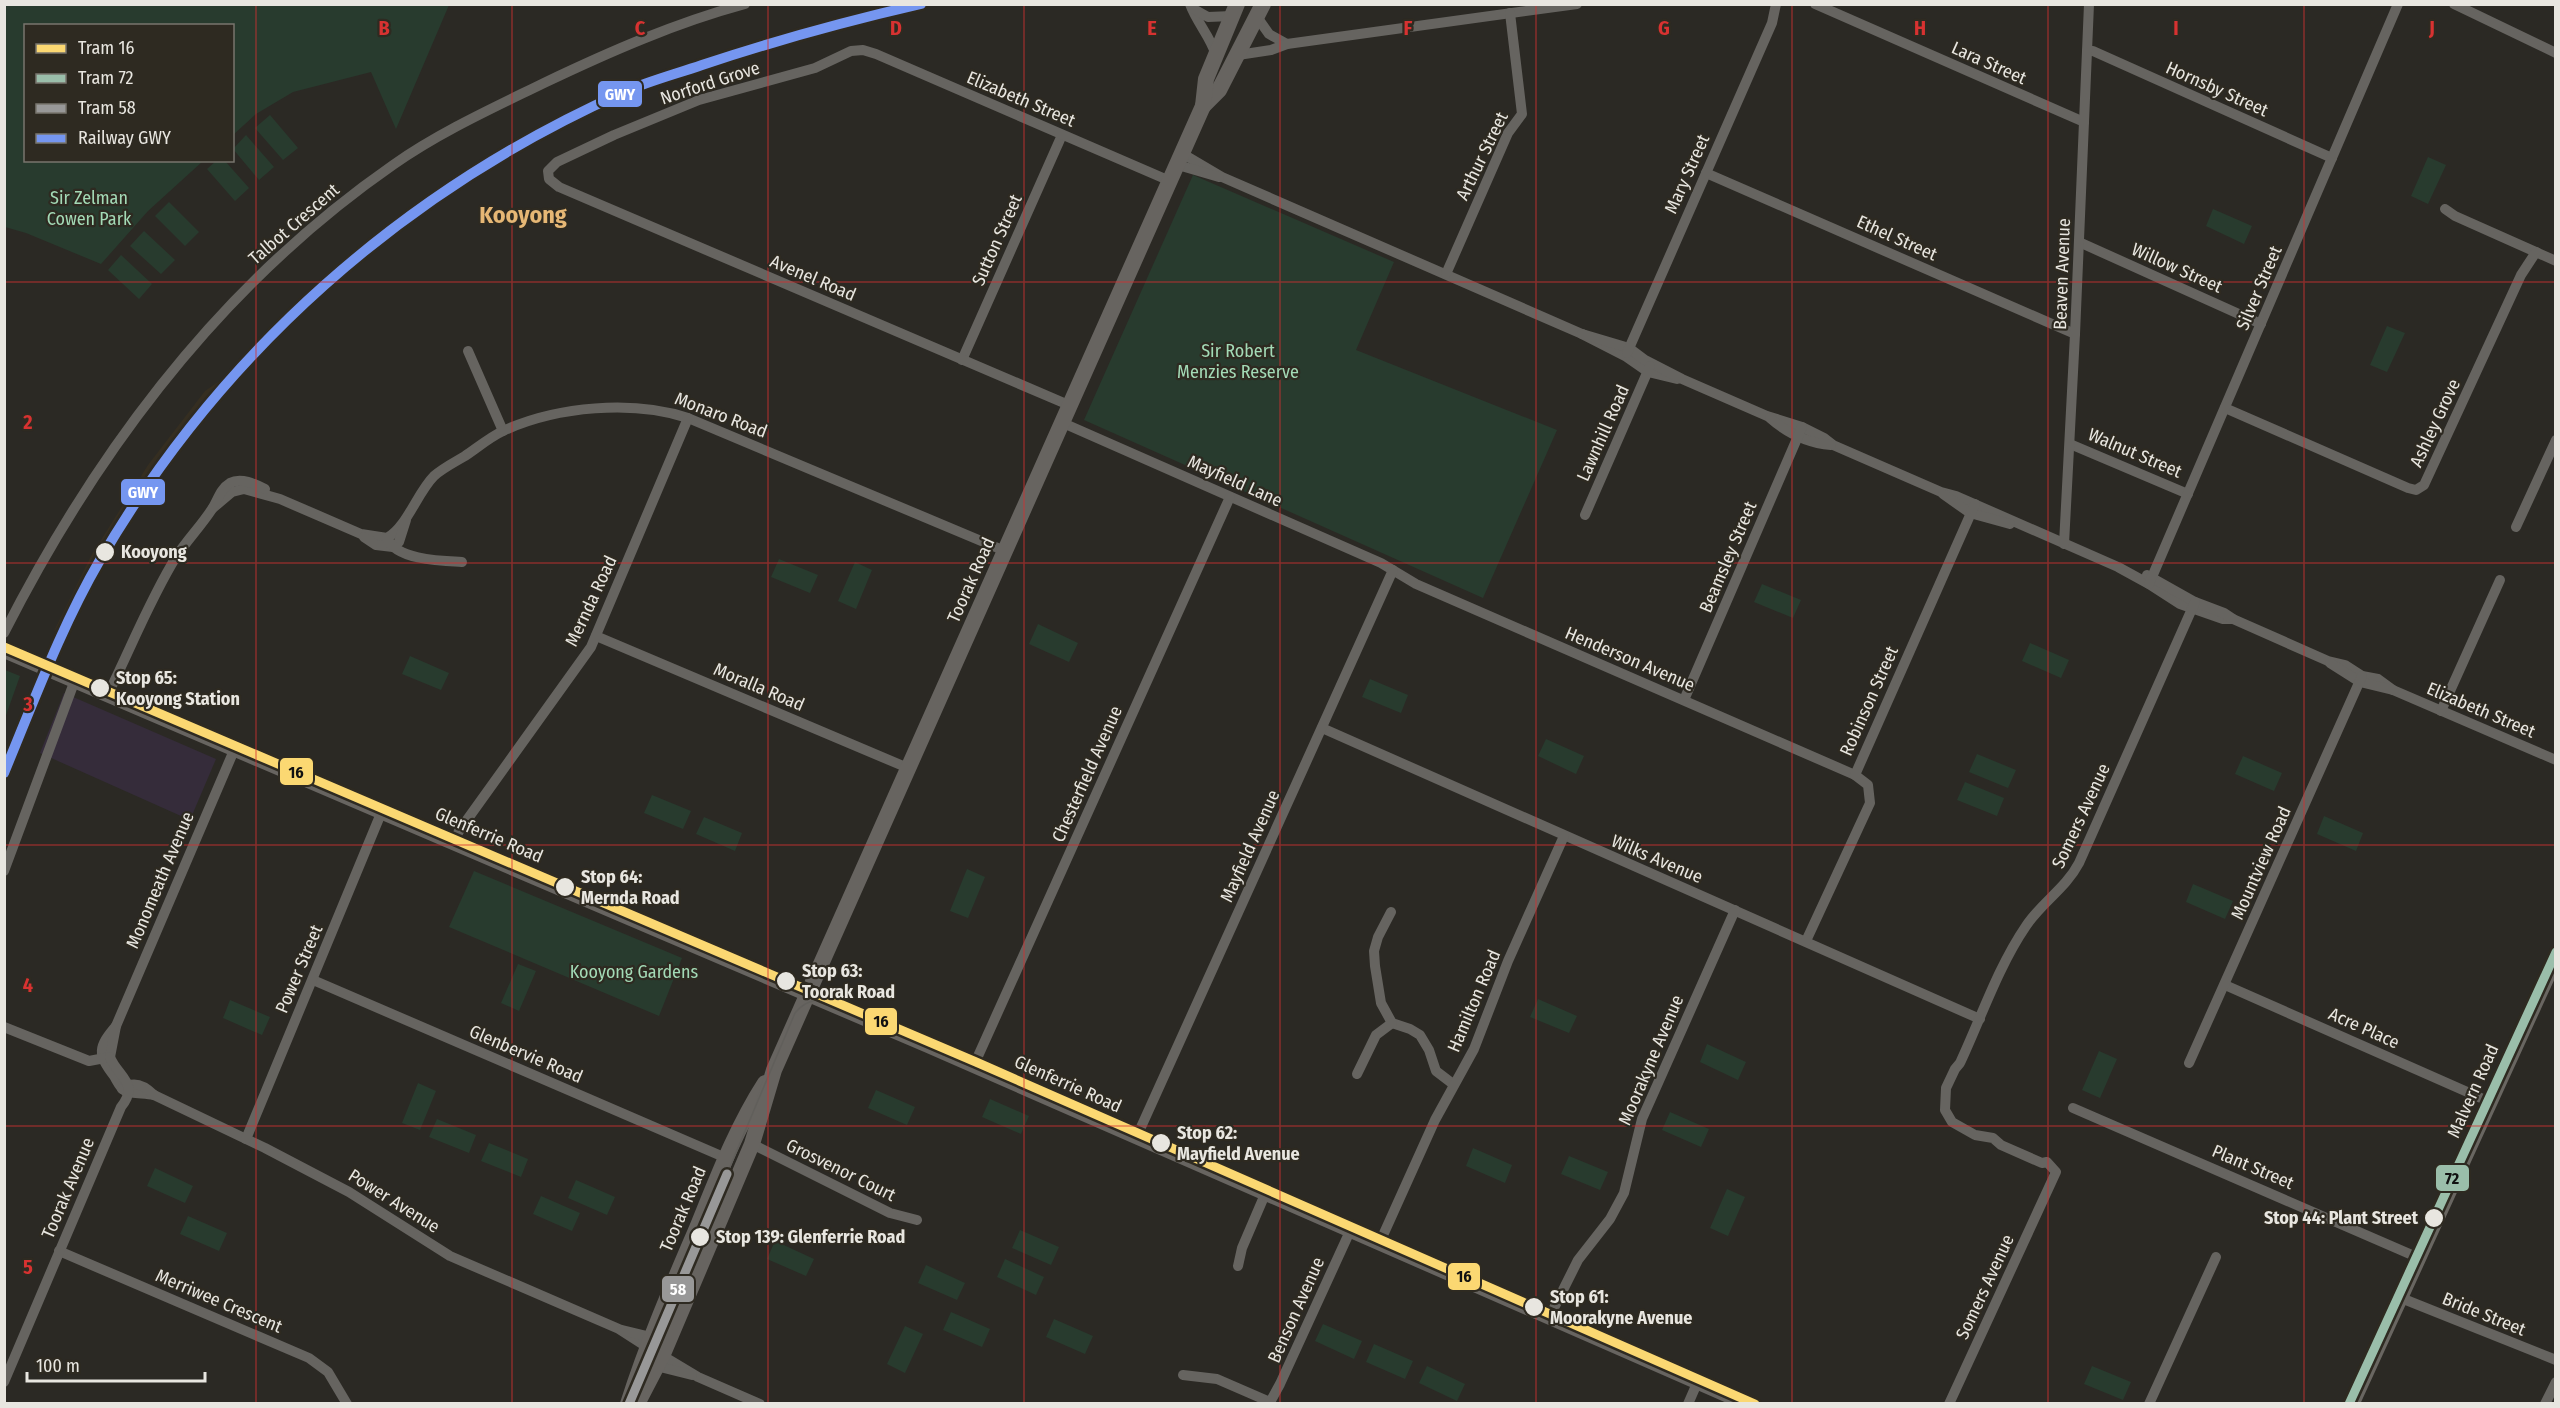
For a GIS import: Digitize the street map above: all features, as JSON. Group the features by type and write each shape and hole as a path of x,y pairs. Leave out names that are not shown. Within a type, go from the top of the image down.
{"main road":[{"name":"Toorak Road","path":"628,1404 752,1144 774,1070 1203,106 1206,80 1234,10"},
{"name":"Toorak Road","path":"1203,106 1219,90 1260,11"},
{"name":"Glenferrie Road","path":"4,650 808,993 1749,1404"},
{"name":"Malvern Road","path":"2352,1404 2556,958"},
{"name":"Toorak Road","path":"637,1404 651,1353 726,1158 742,1121 774,1070"}],"street":[{"path":"1238,55 1271,50 1287,44 1577,4"},
{"name":"Mary Street","path":"1627,352 1774,18 1776,4"},
{"name":"Lara Street","path":"1815,4 2084,122"},
{"name":"Beaven Avenue","path":"2064,544 2076,334 2089,4"},
{"name":"Silver Street","path":"2151,580 2398,4"},
{"path":"2454,4 2556,52"},
{"name":"Talbot Crescent","path":"4,633 32,580 97,472 159,385 231,304 317,224 395,164 471,119 600,56 718,8 743,5"},
{"path":"1191,6 1208,17 1234,10"},
{"path":"1191,6 1210,38 1216,56"},
{"path":"1260,11 1263,27 1269,34 1287,44"},
{"name":"Arthur Street","path":"1447,271 1508,133 1522,114 1510,13"},
{"name":"Elizabeth Street","path":"857,50 876,54 1170,182"},
{"name":"Norford Grove","path":"547,174 557,162 614,135 699,100 815,68 857,50"},
{"name":"Hornsby Street","path":"2088,51 2093,51 2332,158"},
{"name":"Sutton Street","path":"962,360 1062,135"},
{"name":"Elizabeth Street","path":"1180,159 1409,260 1447,271 1466,286 1627,352 1650,368 1682,379 1767,416 1778,426 1800,432 1821,444 1833,445 1972,508 2151,580 2193,606 2233,619 2328,661 2345,665 2361,679 2378,678 2393,690 2556,760"},
{"name":"Ethel Street","path":"1706,173 2076,334"},
{"name":"Avenel Road","path":"547,174 552,183 559,187 1071,406"},
{"path":"2445,209 2454,216 2556,261"},
{"name":"Willow Street","path":"2079,242 2261,324"},
{"name":"Ashley Grove","path":"2225,408 2408,488 2420,489 2424,485 2533,251"},
{"path":"468,351 503,431"},
{"name":"Lawnhill Road","path":"1585,515 1650,368"},
{"name":"Monaro Road","path":"390,543 399,542 407,517 421,491 435,475 503,431 548,417 599,408 652,408 688,418 1005,551"},
{"name":"Mernda Road","path":"454,842 459,831 591,647 688,418"},
{"name":"Mayfield Lane","path":"1063,423 1393,570"},
{"name":"Beamsley Street","path":"1684,700 1800,432"},
{"path":"2516,527 2556,440"},
{"name":"Walnut Street","path":"2070,444 2188,494"},
{"path":"108,694 143,617 176,558 213,508 237,490 244,489 280,499 361,534 373,543 390,543 423,558 462,562"},
{"name":"Chesterfield Avenue","path":"974,1065 1230,497"},
{"name":"Robinson Street","path":"1806,941 1870,803 1868,785 1855,775 1972,508"},
{"name":"Henderson Avenue","path":"1393,570 1416,584 1855,775"},
{"name":"Mayfield Avenue","path":"1137,1136 1393,570"},
{"path":"2441,711 2500,580"},
{"name":"Somers Avenue","path":"1949,1404 2050,1184 2056,1177 2055,1169 2047,1162 2042,1163 2001,1145 1993,1138 1975,1135 1956,1125 1945,1110 1946,1097 1953,1089 1960,1072 1960,1063 2025,927 2067,882 2079,864 2193,606"},
{"name":"Moralla Road","path":"596,636 908,768"},
{"name":"Mountview Road","path":"2189,1063 2361,679"},
{"path":"4,871 75,680"},
{"name":"Wilks Avenue","path":"1322,728 1980,1019"},
{"name":"Monomeath Avenue","path":"106,1058 116,1026 235,748"},
{"name":"Power Street","path":"246,1139 382,811"},
{"name":"Hamilton Road","path":"1380,1242 1453,1084 1474,1049 1508,961 1564,836"},
{"name":"Moorakyne Avenue","path":"1550,1316 1578,1260 1610,1219 1624,1193 1642,1119 1735,910"},
{"path":"1391,912 1378,937 1374,958 1381,1003 1392,1023 1420,1035 1430,1050 1436,1071 1453,1084"},
{"name":"Glenbervie Road","path":"313,980 726,1158"},
{"name":"Acre Place","path":"2225,985 2490,1102"},
{"path":"1357,1074 1376,1035 1392,1023"},
{"path":"4,1027 84,1060 93,1062 106,1058 126,1088"},
{"name":"Power Avenue","path":"126,1088 139,1084 154,1095 350,1192 462,1262 619,1329 651,1353 698,1377 760,1404"},
{"name":"Toorak Avenue","path":"4,1382 121,1107 126,1088"},
{"name":"Plant Street","path":"2073,1108 2419,1258"},
{"name":"Grosvenor Court","path":"752,1144 890,1213 917,1220"},
{"path":"1238,1266 1242,1248 1266,1192"},
{"name":"Benson Avenue","path":"1269,1403 1280,1384 1351,1229"},
{"name":"Merriwee Crescent","path":"59,1251 309,1358 328,1372 347,1404"},
{"path":"2149,1404 2216,1257"},
{"name":"Bride Street","path":"2401,1298 2556,1360"},
{"path":"1183,1375 1216,1379 1269,1403"},
{"path":"1688,1404 1698,1381"},
{"path":"2545,1404 2556,1382"}],"shaded area":[{"path":"250,360 201,416 161,469 115,540 75,614 54,631 91,556 148,465 205,391"},
{"path":"64,693 216,759 190,820 40,753"}],"green space":[{"name":"Sir Zelman Cowen Park","path":"5,4 449,4 396,129 371,72 293,92 256,114 234,134 234,24 24,24 24,162 202,162 148,211 101,264 26,233 5,227"},
{"path":"270,115 298,148 283,160 255,128"},
{"path":"246,135 274,167 259,180 234,148"},
{"path":"2428,157 2446,165 2428,204 2411,196"},
{"path":"215,162 226,162 249,188 235,201 207,169"},
{"name":"Sir Robert Menzies Reserve","path":"1193,175 1394,262 1356,350 1557,430 1483,598 1084,420"},
{"path":"169,202 199,232 185,246 155,216"},
{"path":"2213,209 2252,226 2244,244 2206,226"},
{"path":"144,231 175,260 161,274 130,246"},
{"path":"121,255 152,284 139,299 108,270"},
{"path":"2387,326 2405,333 2387,372 2370,365"},
{"path":"779,559 818,575 810,593 771,577"},
{"path":"855,562 872,570 856,609 838,601"},
{"path":"1762,584 1801,600 1793,618 1754,602"},
{"path":"1038,624 1078,643 1069,662 1029,644"},
{"path":"2030,643 2069,660 2061,678 2022,661"},
{"path":"410,656 449,673 441,690 402,674"},
{"path":"5,670 20,676 5,718"},
{"path":"1370,679 1408,695 1401,713 1362,697"},
{"path":"1546,739 1584,756 1576,774 1538,756"},
{"path":"1977,754 2016,770 2008,788 1969,772"},
{"path":"2243,756 2282,773 2274,791 2235,774"},
{"path":"1965,782 2004,798 1997,816 1957,800"},
{"path":"652,795 691,811 683,829 644,813"},
{"path":"2324,816 2363,833 2356,851 2317,834"},
{"path":"704,817 742,833 735,851 696,834"},
{"path":"967,869 985,877 968,918 950,911"},
{"name":"Kooyong Gardens","path":"474,871 682,958 659,1016 449,927"},
{"path":"2193,884 2233,901 2225,919 2186,902"},
{"path":"518,964 536,971 519,1011 501,1003"},
{"path":"1538,999 1577,1016 1569,1033 1530,1017"},
{"path":"230,1000 270,1017 262,1035 223,1018"},
{"path":"1707,1044 1746,1062 1738,1080 1700,1062"},
{"path":"2099,1051 2117,1059 2100,1098 2082,1090"},
{"path":"418,1083 436,1091 420,1130 402,1123"},
{"path":"876,1090 915,1107 907,1125 868,1108"},
{"path":"990,1099 1029,1116 1021,1134 982,1117"},
{"path":"1670,1112 1709,1129 1701,1147 1662,1130"},
{"path":"437,1119 476,1135 469,1153 429,1137"},
{"path":"489,1143 528,1159 521,1177 481,1161"},
{"path":"1473,1148 1512,1165 1505,1183 1466,1166"},
{"path":"1569,1156 1608,1172 1600,1190 1561,1174"},
{"path":"155,1168 193,1186 185,1203 147,1186"},
{"path":"576,1180 615,1197 607,1215 568,1198"},
{"path":"1727,1189 1745,1197 1728,1236 1710,1228"},
{"path":"541,1196 580,1213 572,1231 533,1214"},
{"path":"188,1216 227,1233 219,1251 180,1234"},
{"path":"1020,1230 1059,1247 1051,1265 1012,1248"},
{"path":"775,1241 814,1259 806,1276 767,1259"},
{"path":"1005,1259 1044,1277 1036,1295 997,1277"},
{"path":"926,1265 965,1283 957,1300 918,1283"},
{"path":"951,1312 990,1329 982,1347 943,1330"},
{"path":"1054,1319 1093,1336 1085,1354 1046,1337"},
{"path":"1323,1324 1362,1341 1354,1359 1315,1341"},
{"path":"905,1326 923,1334 905,1373 887,1364"},
{"path":"1374,1344 1413,1361 1405,1379 1366,1362"},
{"path":"1427,1366 1465,1384 1457,1401 1419,1383"},
{"path":"2092,1366 2131,1382 2123,1400 2084,1384"}],"tram line":[{"name":"16","path":"4,647 976,1062 1755,1404"},
{"name":"72","path":"2349,1404 2556,952"},
{"path":"727,1174 795,1013 805,1004 815,1000 839,1003"},
{"name":"58","path":"629,1404 727,1174"}],"rail line":[{"name":"GWY","path":"4,773 73,611 100,560 148,484 202,413 261,346 325,285 393,228 466,177 543,132 624,92 729,56 838,24 921,4"}],"place":[{"name":"Kooyong","path":"105,552"},
{"name":"Stop 65: Kooyong Station","path":"100,688"},
{"name":"Stop 64: Mernda Road","path":"565,887"},
{"name":"Stop 63: Toorak Road","path":"786,981"},
{"name":"Stop 62: Mayfield Avenue","path":"1161,1143"},
{"name":"Stop 44: Plant Street","path":"2434,1218"},
{"name":"Stop 139: Glenferrie Road","path":"700,1237"},
{"name":"Stop 61: Moorakyne Avenue","path":"1534,1307"}],"district":[{"name":"Kooyong","path":"523,215"}]}
